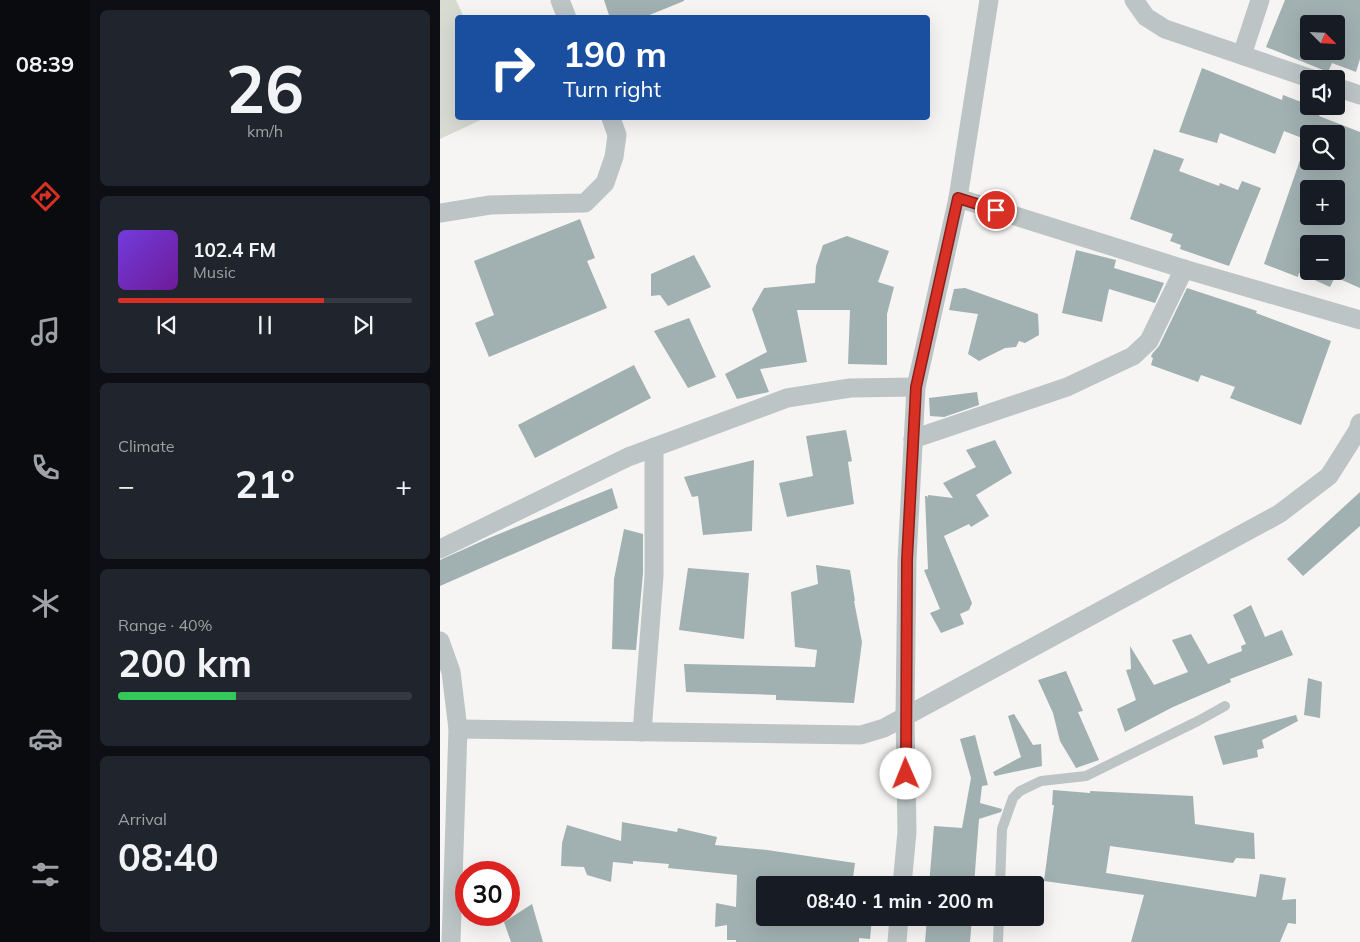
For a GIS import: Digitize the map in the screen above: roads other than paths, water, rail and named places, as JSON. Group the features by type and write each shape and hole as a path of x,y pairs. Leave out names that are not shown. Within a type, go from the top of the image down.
{"street":[{"path":"560,0 566,15"},
{"path":"903,876 907,832 905,716 907,560 916,387 958,198 989,0"},
{"path":"1134,0 1146,17 1165,30 1300,75"},
{"path":"1242,55 1260,0"},
{"path":"1345,90 1360,95"},
{"path":"440,213 490,205 585,203 605,183 614,157 616,135 612,120"},
{"path":"958,198 1184,269 1360,320"},
{"path":"913,439 1067,387 1133,356 1149,341 1184,269"},
{"path":"440,548 628,457 787,398 850,388 916,387"},
{"path":"458,729 861,735 884,728 1279,514 1329,476 1360,424"},
{"path":"642,732 654,576 654,447"},
{"path":"440,641 451,672 458,729 451,942"},
{"path":"897,942 898,926"}],"lane":[{"path":"1000,876 1002,829 1013,798 1020,791 1041,781 1086,776 1225,706"},
{"path":"998,942 999,926"}]}
